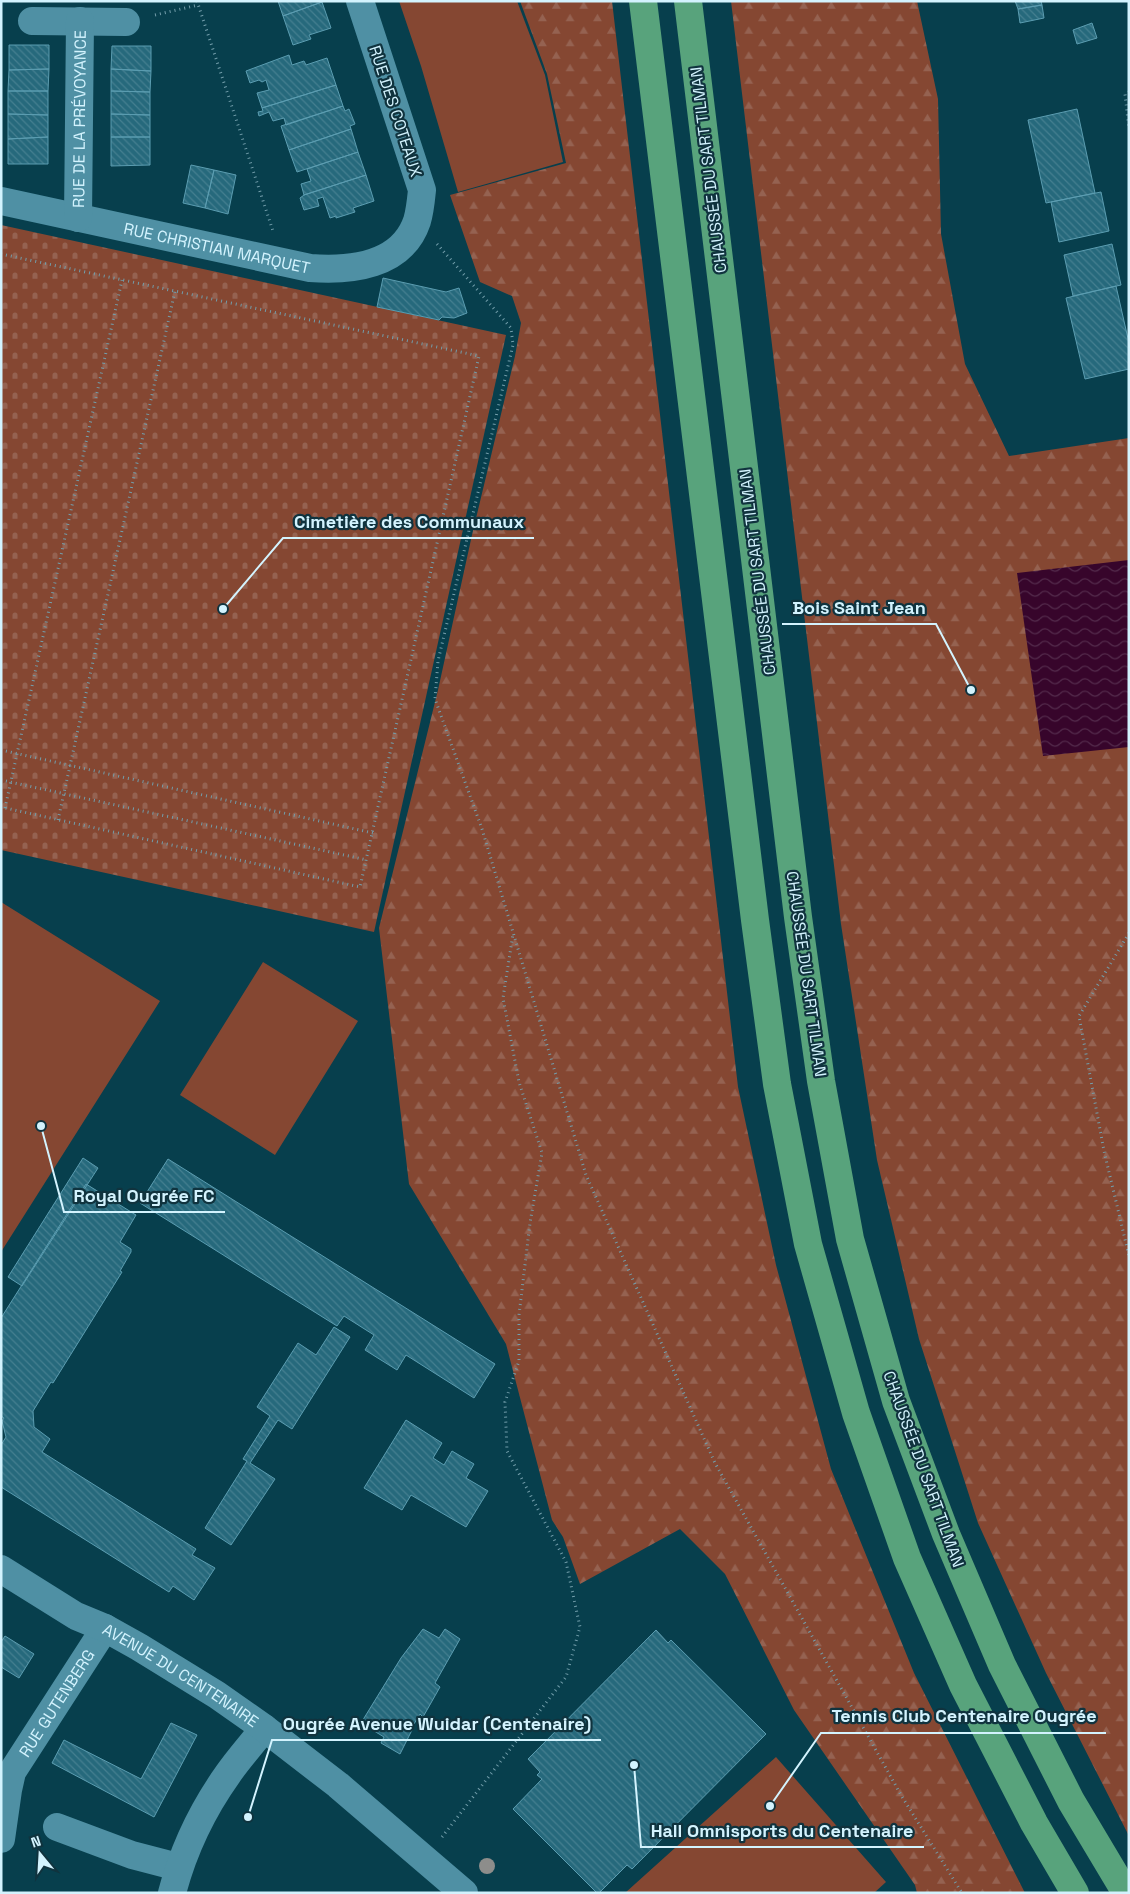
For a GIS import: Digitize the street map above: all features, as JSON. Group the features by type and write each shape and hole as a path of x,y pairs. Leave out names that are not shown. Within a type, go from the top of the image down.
{"highway":[{"path":"643,1 776,1084 808,1244 856,1413 907,1558 963,1685 1034,1823 1074,1893"},
{"name":"CHAUSSÉE DU SART TILMAN","path":"688,1 798,916 821,1081 850,1239 896,1401 946,1534 1002,1665 1071,1801 1126,1893"}],"street":[{"name":"RUE DES COTEAUX","path":"360,1 422,190 417,221"},
{"name":"RUE DE LA PRÉVOYANCE","path":"32,21 126,22"},
{"name":"RUE DE LA PRÉVOYANCE","path":"78,218 80,21"},
{"name":"RUE CHRISTIAN MARQUET","path":"1,201 284,262 326,269 344,269 384,259 398,250 409,237 417,221"},
{"name":"AVENUE DU CENTENAIRE","path":"1,1569 76,1616 105,1628 177,1670 264,1728 338,1785 464,1893"},
{"name":"RUE GUTENBERG","path":"1,1838 12,1772 105,1628"},
{"path":"57,1827 132,1855 175,1880 207,1809 228,1774 264,1728"}],"path":[{"path":"126,22 197,3 284,262"},
{"path":"1129,92 1125,94 1129,129"},
{"path":"417,221 511,328 513,345 511,358 438,661 435,699 482,829 586,1175 715,1463 901,1794 962,1893"},
{"path":"1,254 479,356 360,887 3,808 18,753 122,280"},
{"path":"58,820 175,291"},
{"path":"1,750 373,833"},
{"path":"1,780 367,860"},
{"path":"425,1859 566,1677 580,1627 566,1562 507,1452 505,1402 520,1361 520,1306 530,1223 542,1153 519,1082 503,998 513,931"},
{"path":"1129,933 1079,1016 1104,1151 1129,1256"}],"green space":[{"path":"399,1 517,1 545,75 563,162 458,192 421,66"},
{"path":"520,1 612,1 738,1087 776,1265 831,1469 914,1673 1025,1893 917,1893 915,1885 794,1710 725,1574 680,1529 580,1584 563,1537 552,1520 506,1344 409,1184 379,928 438,690 521,323 512,296 480,282 450,195 566,163 547,74"},
{"path":"731,1 917,1 938,99 941,234 965,364 1009,456 1129,438 1129,1836 1046,1673 978,1523 919,1339 877,1160 841,924"},
{"path":"1,225 506,335 374,932 1,850"},
{"path":"1,902 160,1001 1,1252"},
{"path":"263,962 358,1021 275,1155 180,1095"},
{"path":"776,1757 886,1882 874,1893 625,1893"}],"water":[{"path":"1129,560 1129,747 1043,756 1017,573"}],"building":[{"path":"278,1 322,1 322,2 283,16"},
{"path":"1015,1 1041,1 1042,5 1018,9"},
{"path":"322,2 331,28 309,35 311,39 293,45 283,16"},
{"path":"1042,5 1044,18 1020,23 1018,9"},
{"path":"1092,23 1097,38 1077,44 1073,30"},
{"path":"9,45 49,45 49,69 9,70"},
{"path":"112,46 151,46 151,71 111,69"},
{"path":"289,55 292,65 304,61 306,65 327,58 336,85 262,108 257,93 269,90 266,80 250,83 246,71"},
{"path":"49,69 48,91 8,91 9,70"},
{"path":"111,69 151,71 150,92 111,91"},
{"path":"336,85 343,106 286,125 284,118 273,121 269,112 259,116 258,112 263,111 262,108"},
{"path":"8,91 48,91 48,115 8,114"},
{"path":"111,91 150,92 150,115 111,114"},
{"path":"343,106 345,111 349,109 355,124 350,126 351,129 289,150 281,126"},
{"path":"1077,109 1095,193 1046,203 1028,120"},
{"path":"8,114 48,115 48,137 8,139"},
{"path":"111,114 150,115 150,137 111,137"},
{"path":"351,129 358,152 297,172 289,150"},
{"path":"48,137 48,164 8,164 8,139"},
{"path":"111,137 150,137 150,165 111,166"},
{"path":"358,152 366,175 304,195 301,184 311,181 307,169"},
{"path":"191,165 214,170 205,208 183,203"},
{"path":"214,170 236,175 228,214 205,208"},
{"path":"366,175 374,201 353,208 355,212 330,218 323,197 317,199 319,206 304,210 300,198 304,195"},
{"path":"1101,192 1109,231 1059,242 1051,202"},
{"path":"1112,244 1121,285 1073,296 1064,255"},
{"path":"383,278 446,292 459,288 467,313 454,318 442,317 439,320 377,307"},
{"path":"1116,286 1129,343 1129,369 1085,379 1066,298"},
{"path":"83,1158 98,1168 22,1286 8,1277"},
{"path":"168,1159 495,1364 474,1398 406,1355 397,1370 365,1350 374,1335 344,1316 337,1326 140,1203"},
{"path":"86,1184 136,1215 120,1242 131,1249 131,1252 120,1271 122,1272 53,1383 51,1382 33,1411 34,1427 50,1439 42,1452 196,1549 192,1555 215,1568 194,1600 173,1586 169,1592 1,1487 1,1445 6,1437 2,1421 4,1418 1,1416 1,1318"},
{"path":"334,1327 350,1337 292,1429 278,1420 250,1463 275,1479 231,1545 205,1528 247,1461 243,1459 270,1416 257,1407 298,1343 316,1355"},
{"path":"406,1420 442,1443 433,1458 444,1465 452,1451 474,1464 466,1478 488,1491 466,1527 411,1495 402,1510 364,1488"},
{"path":"423,1629 439,1638 445,1629 460,1639 435,1683 440,1687 423,1717 420,1714 414,1724 407,1726 412,1730 400,1754 381,1743 384,1737 361,1723 401,1658"},
{"path":"656,1630 668,1643 671,1640 766,1734 632,1869 627,1865 597,1893 513,1809 542,1779 537,1775 540,1772 528,1759"},
{"path":"5,1636 34,1654 19,1678 1,1667 1,1642"},
{"path":"171,1723 197,1735 154,1817 52,1763 64,1740 141,1779"}],"place":[{"name":"Cimetière des Communaux","path":"223,609"},
{"name":"Bois Saint Jean","path":"971,690"},
{"name":"Royal Ougrée FC","path":"41,1126"},
{"name":"Hall Omnisports du Centenaire","path":"634,1765"},
{"name":"Tennis Club Centenaire Ougrée","path":"770,1806"},
{"name":"Ougrée Avenue Wuidar (Centenaire)","path":"248,1817"}]}
